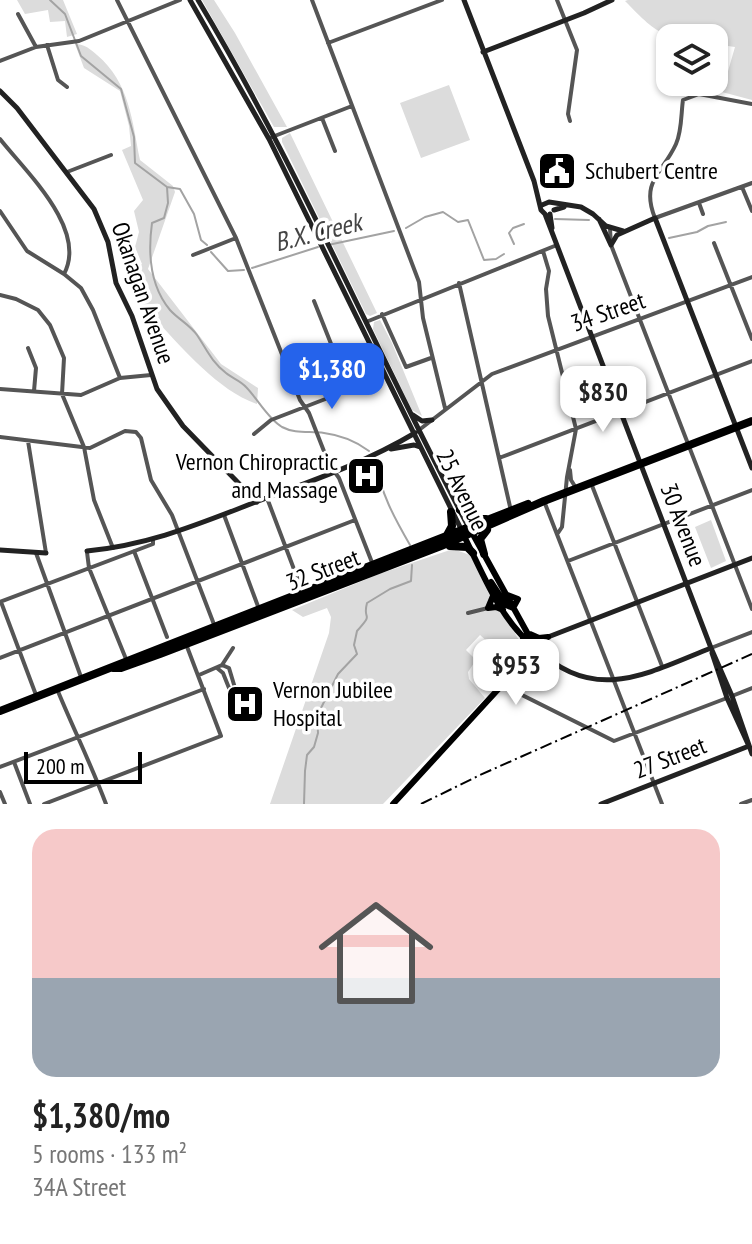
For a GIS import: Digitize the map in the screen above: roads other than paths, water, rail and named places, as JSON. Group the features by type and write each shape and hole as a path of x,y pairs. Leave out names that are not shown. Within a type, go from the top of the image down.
{"highway":[{"name":"32 Street","path":"0,711 752,421"},
{"name":"32 Street","path":"492,522 511,511 544,501"},
{"path":"473,553 467,547 443,542 452,526 455,511 492,522 480,539 484,554"},
{"name":"32 Street","path":"185,641 259,609 304,596 373,565 443,542"}],"main road":[{"name":"25 Avenue","path":"467,532 473,553 503,610 536,648"},
{"name":"25 Avenue","path":"467,532 484,554 525,635"},
{"path":"483,573 506,605 513,608"},
{"path":"488,608 493,592"},
{"path":"488,608 503,610"},
{"path":"517,669 523,654 525,635 548,637"},
{"path":"393,804 536,648"}],"street":[{"path":"117,0 236,238 304,407 373,565"},
{"path":"0,61 36,47 79,41 180,0"},
{"name":"25 Avenue","path":"190,0 272,137"},
{"name":"25 Avenue","path":"198,0 272,137 455,511"},
{"path":"312,0 419,282 423,318 445,408"},
{"path":"328,43 442,0"},
{"path":"464,0 534,181 550,213"},
{"path":"557,0 577,50 568,114 570,121"},
{"path":"483,52 612,0"},
{"path":"18,14 36,47"},
{"path":"47,45 58,80 67,87"},
{"name":"Okanagan Avenue","path":"0,91 94,209 102,224 116,283 132,316 151,375 181,424 257,502"},
{"path":"752,104 699,94 683,100 676,144 651,182 650,203 752,468"},
{"path":"272,137 352,106"},
{"path":"322,118 335,151"},
{"path":"0,139 65,224 71,255 64,274"},
{"path":"67,172 111,155"},
{"path":"611,245 614,237 625,231 752,183"},
{"path":"742,187 752,211"},
{"path":"699,203 703,214"},
{"path":"546,204 587,209 610,229 625,231"},
{"path":"546,204 541,210 550,213 569,205"},
{"path":"0,211 27,251 81,288 120,378"},
{"name":"30 Avenue","path":"550,213 557,245 730,697"},
{"path":"599,219 752,609"},
{"path":"610,229 611,245"},
{"path":"193,255 236,238"},
{"path":"714,243 752,339"},
{"path":"362,323 557,245"},
{"path":"543,251 549,271 546,289 548,316 576,429 562,527 557,534"},
{"name":"34 Street","path":"87,551 179,533 373,457 416,432 481,381 557,349 752,277"},
{"path":"459,283 511,511"},
{"path":"0,295 16,299 45,316 64,358 62,394 84,447 94,500 113,548"},
{"path":"314,301 349,389"},
{"path":"382,314 406,367 432,358"},
{"path":"28,348 36,368 34,391"},
{"path":"499,458 752,361"},
{"path":"0,389 81,395 120,378 151,375"},
{"path":"254,434 271,420 388,375"},
{"name":"25 Avenue","path":"388,375 410,412 420,447 467,532"},
{"path":"410,412 417,419 432,420"},
{"path":"0,437 84,447 99,445 125,431 136,432 141,438 151,480 172,515 215,627"},
{"path":"562,434 570,436 574,442"},
{"path":"0,550 46,553 28,440"},
{"path":"386,450 420,447"},
{"path":"570,468 571,480 577,489"},
{"path":"591,483 662,666"},
{"path":"568,561 752,490"},
{"path":"267,498 304,596"},
{"path":"544,501 662,804"},
{"path":"224,515 259,609"},
{"path":"0,658 355,520"},
{"path":"37,697 0,601 153,544 153,539"},
{"path":"87,551 89,568 127,663"},
{"path":"134,551 167,637"},
{"path":"36,553 82,680"},
{"path":"536,648 548,637 752,558"},
{"path":"468,613 488,608"},
{"path":"615,681 752,632"},
{"path":"44,804 221,736 185,641"},
{"path":"199,675 220,666 233,648"},
{"name":"25 Avenue","path":"536,648 565,670 592,679 615,681"},
{"name":"30 Avenue","path":"711,648 752,754"},
{"path":"700,653 708,652 713,658"},
{"path":"220,666 229,668 235,688 229,688 220,666"},
{"path":"504,686 614,741 752,688"},
{"path":"57,689 106,804"},
{"path":"0,767 204,689"},
{"name":"27 Street","path":"601,804 750,745"},
{"path":"14,762 30,804"},
{"path":"0,792 5,804"},
{"path":"741,804 752,800"}],"waterway":[{"path":"50,0 65,14 81,56 121,89 134,137 135,163 167,187 180,189 194,214 201,240 207,245"},
{"path":"167,187 168,203 164,218 152,223 150,245 154,280 163,301 194,331 217,364 244,385 267,414 282,427 292,431 336,435 369,451"},
{"name":"B.X. Creek","path":"406,228 425,217 443,212 458,222 468,220 484,260 496,259 504,254"},
{"name":"B.X. Creek","path":"555,219 589,220"},
{"name":"B.X. Creek","path":"669,238 726,222"},
{"name":"B.X. Creek","path":"514,244 509,233 524,224"},
{"name":"B.X. Creek","path":"328,245 394,231"},
{"name":"B.X. Creek","path":"252,268 318,247"},
{"name":"B.X. Creek","path":"211,252 228,271 244,270"},
{"path":"376,462 385,495 410,545"},
{"path":"304,804 307,755 314,747 318,733 317,716 338,674 357,654 354,645 357,631 367,618 367,603 411,581 412,565"}],"railway":[{"path":"421,804 752,654"}],"place":[{"name":"Schubert Centre","path":"557,171"},
{"name":"Vernon Chiropractic and Massage","path":"366,476"},
{"name":"Vernon Jubilee Hospital","path":"245,704"}]}
